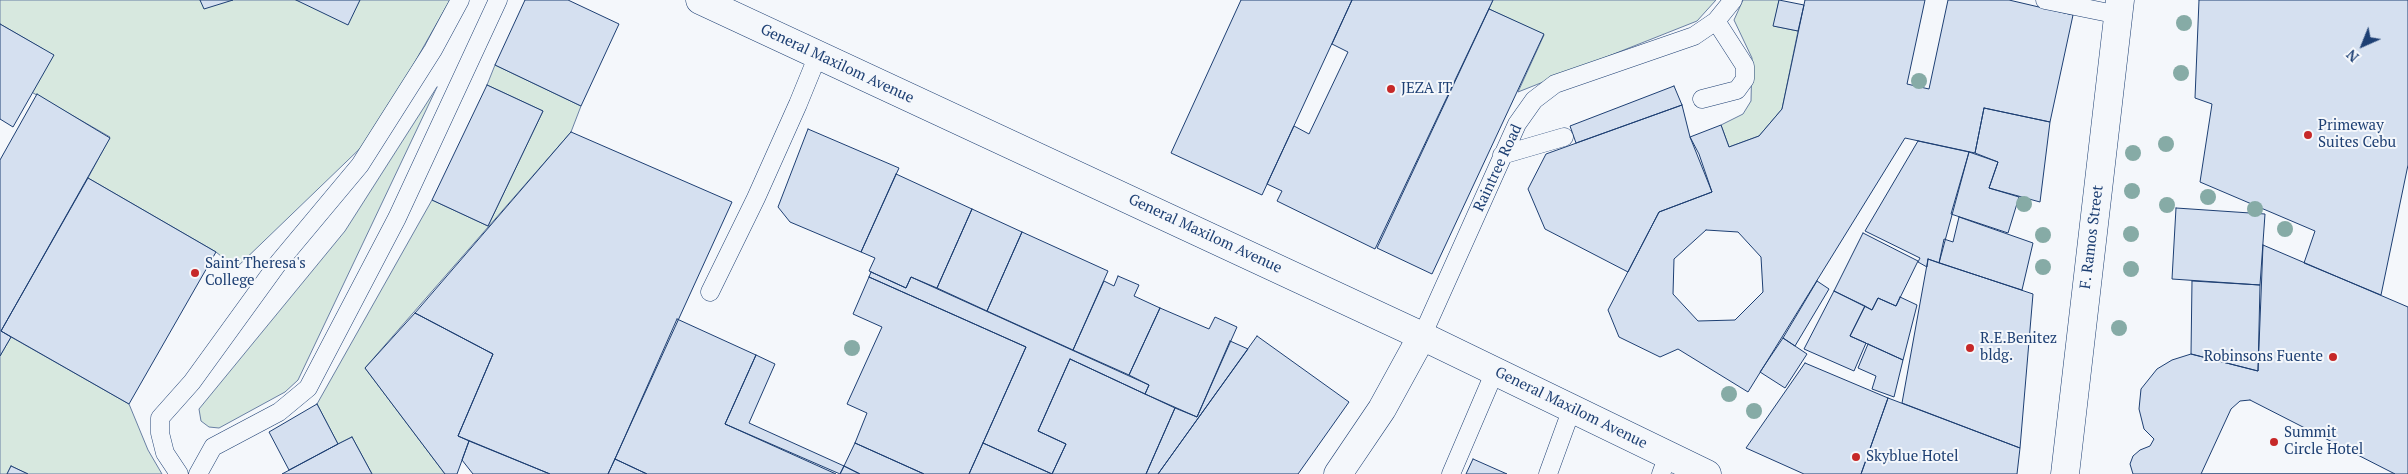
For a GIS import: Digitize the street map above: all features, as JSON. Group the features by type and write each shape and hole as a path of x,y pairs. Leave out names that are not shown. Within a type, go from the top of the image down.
{"main road":[{"name":"General Maxilom Avenue","path":"700,0 1422,336 1572,408 1665,465 1707,474"},
{"name":"F. Ramos Street","path":"2064,474 2119,8"},
{"path":"1338,474 1382,409 1422,336"}],"lane":[{"path":"179,474 165,453 160,433 160,418 192,382 279,262 360,165 433,50 460,0"},
{"path":"198,474 213,447 279,412 308,388 397,218 498,0"},
{"name":"Raintree Road","path":"1422,336 1502,155 1517,124 1534,100 1555,84 1694,36 1716,21 1733,0"},
{"path":"2045,0 2119,8"},
{"path":"1702,99 1737,90 1745,79 1745,66 1716,21"},
{"path":"710,292 764,181 818,55"},
{"path":"1502,155 1564,137"},
{"path":"1451,474 1495,371"},
{"path":"1548,474 1572,408"}],"shaded area":[{"path":"0,0 450,0 373,136 236,268 216,252 88,178 110,137 21,86 43,49 0,24"},
{"path":"1493,0 1716,0 1697,21 1518,92 1544,35 1489,9"},
{"path":"1743,0 1779,0 1774,26 1798,31 1782,109 1759,136 1729,147 1721,125 1743,114 1751,101 1752,58 1734,20"},
{"path":"495,65 581,106 571,132 365,368 445,474 372,474 352,437 338,444 317,404 432,200 488,226 543,111 487,85"},
{"path":"437,87 298,380 285,392 219,428 209,427 201,421 199,409 345,231"},
{"path":"11,337 129,404 148,450 162,474 28,474 11,466 7,474 0,474 0,356"}],"building":[{"path":"200,0 233,0 204,9"},
{"path":"296,0 360,0 348,25"},
{"path":"525,0 568,0 619,24 581,106 495,65"},
{"path":"1241,0 1352,0 1262,195 1171,153"},
{"name":"JEZA IT","path":"1352,0 1493,0 1375,249 1277,201 1282,191 1267,184 1294,126 1309,134 1348,52 1332,44"},
{"path":"1779,0 1804,5 1798,31 1773,26"},
{"path":"1805,0 1925,0 1907,84 1929,89 1948,0 2009,0 2073,15 2050,122 1984,108 1975,153 1905,138 1748,392 1678,349 1660,357 1619,337 1608,310 1659,212 1712,192 1690,137 1721,125 1729,147 1759,136 1782,109"},
{"name":"Primeway Suites Cebu","path":"2199,0 2408,0 2408,165 2381,295 2304,263 2315,231 2200,182 2212,104 2195,98"},
{"path":"1489,9 1544,34 1432,274 1377,248"},
{"path":"0,24 54,55 13,127 0,119"},
{"path":"487,85 543,111 488,226 432,200"},
{"path":"1674,86 1682,105 1576,143 1570,126"},
{"path":"37,94 110,138 1,331 11,337 0,356 0,160"},
{"path":"1682,105 1690,137 1699,154 1712,192 1659,212 1628,272 1545,229 1528,189 1546,154"},
{"path":"1984,108 2050,122 2040,202 1989,188 1998,162 1975,153"},
{"path":"808,129 899,168 861,252 790,222 778,207"},
{"path":"571,132 732,202 608,474 550,474 458,436 493,354 415,313"},
{"path":"1918,141 1969,152 1939,263 1928,259 1927,267 1918,262 1920,258 1865,231"},
{"path":"1969,152 1998,162 1989,188 2019,197 2008,233 1951,214"},
{"path":"896,174 972,209 937,288 911,277 906,288 869,271 875,258 861,252"},
{"path":"88,178 216,252 129,404 1,331"},
{"path":"2176,208 2265,214 2260,285 2172,279"},
{"path":"972,209 1022,232 987,311 937,288"},
{"path":"1959,217 2033,243 2022,290 1939,263 1944,239 1953,242"},
{"path":"1706,230 1738,232 1761,257 1763,292 1735,320 1698,321 1673,294 1674,259"},
{"path":"1022,232 1108,271 1073,350 987,311"},
{"path":"1863,233 1918,261 1896,306 1878,298 1872,310 1834,291"},
{"name":"Robinsons Fuente","path":"2263,245 2408,307 2408,474 2133,474 2130,464 2133,456 2140,450 2150,446 2154,439 2144,429 2139,409 2141,389 2157,369 2172,360 2191,354 2258,371"},
{"name":"R.E.Benitez bldg.","path":"1928,259 2033,294 2020,448 1902,403"},
{"path":"871,272 906,288 911,277 1149,385 1145,394 1070,359 1038,431 1066,444 1052,474 983,443 1026,347 869,277"},
{"path":"1118,276 1139,285 1134,296 1160,308 1129,375 1073,350 1104,281 1114,286"},
{"path":"869,277 1026,347 969,474 924,474 855,443 867,413 847,404 882,327 853,314"},
{"path":"1817,281 1829,289 1795,346 1783,338"},
{"path":"2192,281 2260,285 2258,371 2191,354"},
{"path":"1834,291 1865,306 1850,336 1866,343 1854,371 1804,349"},
{"path":"1900,297 1917,305 1903,360 1850,336 1865,306 1872,310 1878,298 1896,306"},
{"path":"1160,308 1209,329 1215,317 1237,327 1197,417 1145,394 1149,385 1129,375"},
{"path":"415,313 493,354 458,436 469,441 457,474 445,474 365,368"},
{"path":"677,319 756,355 725,424 836,474 647,474 615,459"},
{"path":"1257,336 1349,402 1298,474 1158,474"},
{"path":"1783,338 1807,354 1785,388 1760,372"},
{"path":"1230,341 1248,349 1158,474 1146,474 1175,408 1197,417"},
{"path":"1868,344 1903,360 1894,397 1872,389 1876,376 1858,368"},
{"path":"756,355 775,364 749,423 844,466 840,474 725,424"},
{"path":"1070,359 1175,408 1146,474 1052,474 1066,444 1038,431"},
{"path":"1805,363 1888,398 1861,474 1804,474 1746,448"},
{"path":"1888,398 2020,448 2017,474 1861,474"},
{"name":"Summit Circle Hotel","path":"2250,400 2395,474 2201,474 2231,409 2240,401"},
{"path":"317,404 338,444 289,470 269,432"},
{"path":"352,437 372,474 282,474 338,444"},
{"path":"469,441 550,474 473,474 462,460"},
{"path":"855,443 924,474 860,474 844,466"},
{"path":"983,443 1052,474 969,474"},
{"path":"615,459 647,474 608,474"},
{"path":"1473,459 1507,474 1466,474"},
{"path":"11,466 28,474 7,474"},
{"path":"844,466 860,474 840,474"}],"place":[{"name":"JEZA IT","path":"1391,89"},
{"name":"Primeway Suites Cebu","path":"2308,135"},
{"name":"Saint Theresa's College","path":"195,273"},
{"name":"R.E.Benitez bldg.","path":"1970,348"},
{"name":"Robinsons Fuente","path":"2333,357"},
{"name":"Summit Circle Hotel","path":"2274,442"},
{"name":"Skyblue Hotel","path":"1856,457"}]}
